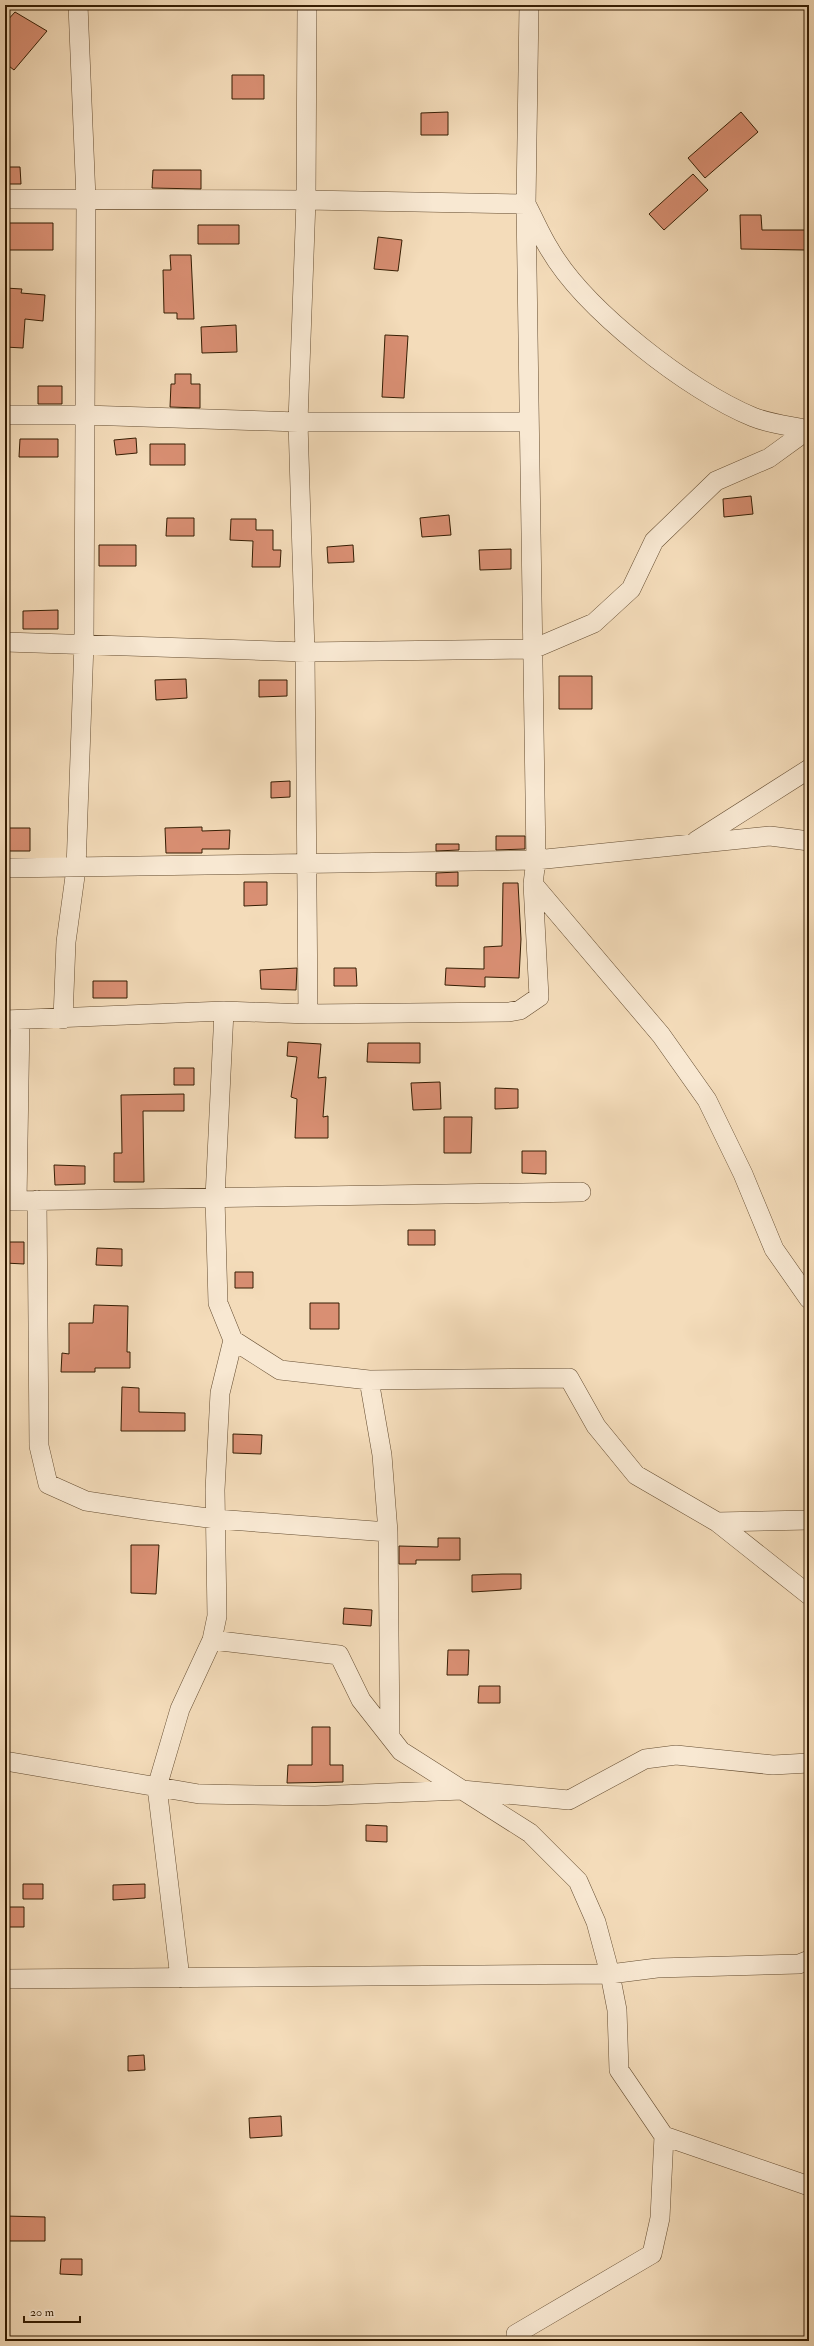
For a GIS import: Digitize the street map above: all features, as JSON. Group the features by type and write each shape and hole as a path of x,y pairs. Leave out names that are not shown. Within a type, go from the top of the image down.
{"street":[{"path":"63,1019 66,942 76,869 84,643 86,199 78,5"},
{"path":"307,5 306,200 298,422 305,652 308,1014"},
{"path":"528,5 526,204 536,860 533,884 539,996 520,1010 308,1014 224,1011 12,1020 11,1201 581,1192"},
{"path":"5,199 306,200 526,204"},
{"path":"526,204 550,251 583,293 629,337 698,388 754,418 809,430"},
{"path":"5,415 84,414 298,422 529,422"},
{"path":"5,642 84,643 305,652 533,649 594,623 631,589 654,541 716,481 769,458 809,430"},
{"path":"694,843 809,769"},
{"path":"5,868 76,869 307,862 536,860 770,836 809,841"},
{"path":"533,884 661,1034 707,1100 743,1174 774,1249 809,1299"},
{"path":"180,1978 157,1787 180,1709 212,1640 217,1616 216,1519 220,1393 232,1340 218,1303 215,1198 224,1011"},
{"path":"37,1200 39,1446 48,1484 86,1501 216,1519 388,1532"},
{"path":"232,1340 280,1370 370,1380 569,1378 596,1426 636,1475 717,1522 809,1595"},
{"path":"370,1380 382,1455 388,1532 390,1737"},
{"path":"717,1522 809,1520"},
{"path":"212,1640 339,1655 361,1700 401,1751 530,1833 578,1881 596,1922 610,1974 617,2010 619,2070 664,2136 809,2186"},
{"path":"5,1761 199,1794 315,1796 462,1790 569,1800 645,1759 676,1755 773,1765 809,1763"},
{"path":"5,1979 610,1974 657,1968 806,1958"},
{"path":"516,2341 516,2334 652,2254 660,2218 664,2136"}],"building":[{"path":"15,12 47,31 14,70 5,63 5,23"},
{"path":"232,75 264,75 264,99 232,99"},
{"path":"448,112 448,135 421,135 421,113"},
{"path":"741,112 758,132 705,178 688,158"},
{"path":"5,167 20,167 21,184 5,184"},
{"path":"153,170 201,170 201,189 152,188"},
{"path":"693,174 708,190 664,230 649,214"},
{"path":"740,215 761,215 762,230 806,230 806,250 741,249"},
{"path":"5,223 53,223 53,250 5,250"},
{"path":"198,225 239,225 239,244 198,244"},
{"path":"378,237 402,240 398,271 374,269"},
{"path":"170,255 191,255 194,319 177,319 177,313 164,313 163,270 171,270"},
{"path":"5,288 22,289 21,293 45,295 43,321 25,319 23,348 5,347"},
{"path":"236,325 237,352 202,353 201,327"},
{"path":"385,335 408,336 404,398 382,397"},
{"path":"175,374 191,374 191,384 200,384 200,408 170,407 171,384 175,384"},
{"path":"38,386 62,386 62,404 38,404"},
{"path":"136,438 137,453 116,455 114,440"},
{"path":"20,439 58,439 58,457 19,457"},
{"path":"150,444 185,444 185,465 150,465"},
{"path":"751,496 753,514 724,517 723,499"},
{"path":"449,515 451,535 422,537 420,518"},
{"path":"167,518 194,518 194,536 166,536"},
{"path":"231,519 256,519 256,530 273,530 273,550 281,550 280,567 252,567 253,541 230,540"},
{"path":"99,545 136,545 136,566 99,566"},
{"path":"353,545 354,562 328,563 327,547"},
{"path":"511,549 511,569 480,570 479,550"},
{"path":"58,610 58,629 23,629 23,611"},
{"path":"559,676 592,676 592,709 559,709"},
{"path":"186,679 187,698 156,700 155,680"},
{"path":"259,680 287,680 287,696 259,697"},
{"path":"290,781 290,797 271,798 271,782"},
{"path":"202,827 202,831 230,830 229,849 202,849 202,853 166,853 165,828"},
{"path":"5,828 30,828 30,851 5,851"},
{"path":"496,836 525,836 525,849 496,850"},
{"path":"436,844 459,844 459,850 436,851"},
{"path":"458,872 458,886 436,886 436,873"},
{"path":"244,882 267,882 267,905 244,906"},
{"path":"503,883 518,883 521,939 519,978 485,977 485,987 445,985 446,968 484,969 484,947 502,946"},
{"path":"297,968 296,990 261,989 260,970"},
{"path":"334,968 356,968 357,986 334,986"},
{"path":"93,981 127,981 127,998 93,998"},
{"path":"288,1042 321,1044 318,1078 326,1077 323,1117 328,1116 328,1138 295,1138 297,1099 291,1097 297,1057 287,1056"},
{"path":"368,1043 420,1043 420,1063 367,1062"},
{"path":"174,1068 194,1068 194,1085 174,1085"},
{"path":"440,1082 441,1109 413,1110 411,1083"},
{"path":"495,1088 518,1089 518,1108 495,1109"},
{"path":"184,1094 184,1111 143,1111 144,1182 114,1182 114,1153 122,1153 121,1095"},
{"path":"444,1117 472,1117 471,1153 444,1153"},
{"path":"522,1151 546,1151 546,1174 522,1173"},
{"path":"54,1165 85,1166 85,1184 55,1185"},
{"path":"408,1230 435,1230 435,1245 408,1245"},
{"path":"5,1242 24,1242 24,1264 5,1263"},
{"path":"97,1248 122,1249 122,1266 96,1265"},
{"path":"235,1272 253,1272 253,1288 235,1288"},
{"path":"310,1303 339,1303 339,1329 310,1329"},
{"path":"94,1305 128,1306 127,1352 130,1352 130,1368 95,1368 95,1372 61,1372 62,1353 69,1354 69,1323 93,1323"},
{"path":"122,1387 139,1388 139,1412 185,1413 185,1431 121,1431"},
{"path":"233,1434 262,1435 261,1454 233,1453"},
{"path":"438,1538 460,1538 460,1560 416,1560 416,1564 399,1564 399,1546 438,1547"},
{"path":"131,1545 159,1545 156,1594 131,1593"},
{"path":"521,1574 521,1589 472,1592 472,1575"},
{"path":"344,1608 372,1610 371,1626 343,1624"},
{"path":"448,1650 469,1650 468,1675 447,1675"},
{"path":"479,1686 500,1686 500,1703 478,1703"},
{"path":"312,1727 330,1727 330,1765 343,1765 343,1782 287,1783 288,1765 312,1765"},
{"path":"366,1825 387,1826 387,1842 366,1841"},
{"path":"23,1884 43,1884 43,1899 23,1899"},
{"path":"145,1884 145,1898 113,1900 113,1885"},
{"path":"5,1907 24,1907 24,1927 5,1927"},
{"path":"144,2055 145,2070 128,2071 128,2056"},
{"path":"281,2116 282,2136 250,2138 249,2118"},
{"path":"5,2216 45,2217 45,2241 5,2241"},
{"path":"61,2259 82,2259 82,2275 60,2274"}]}
